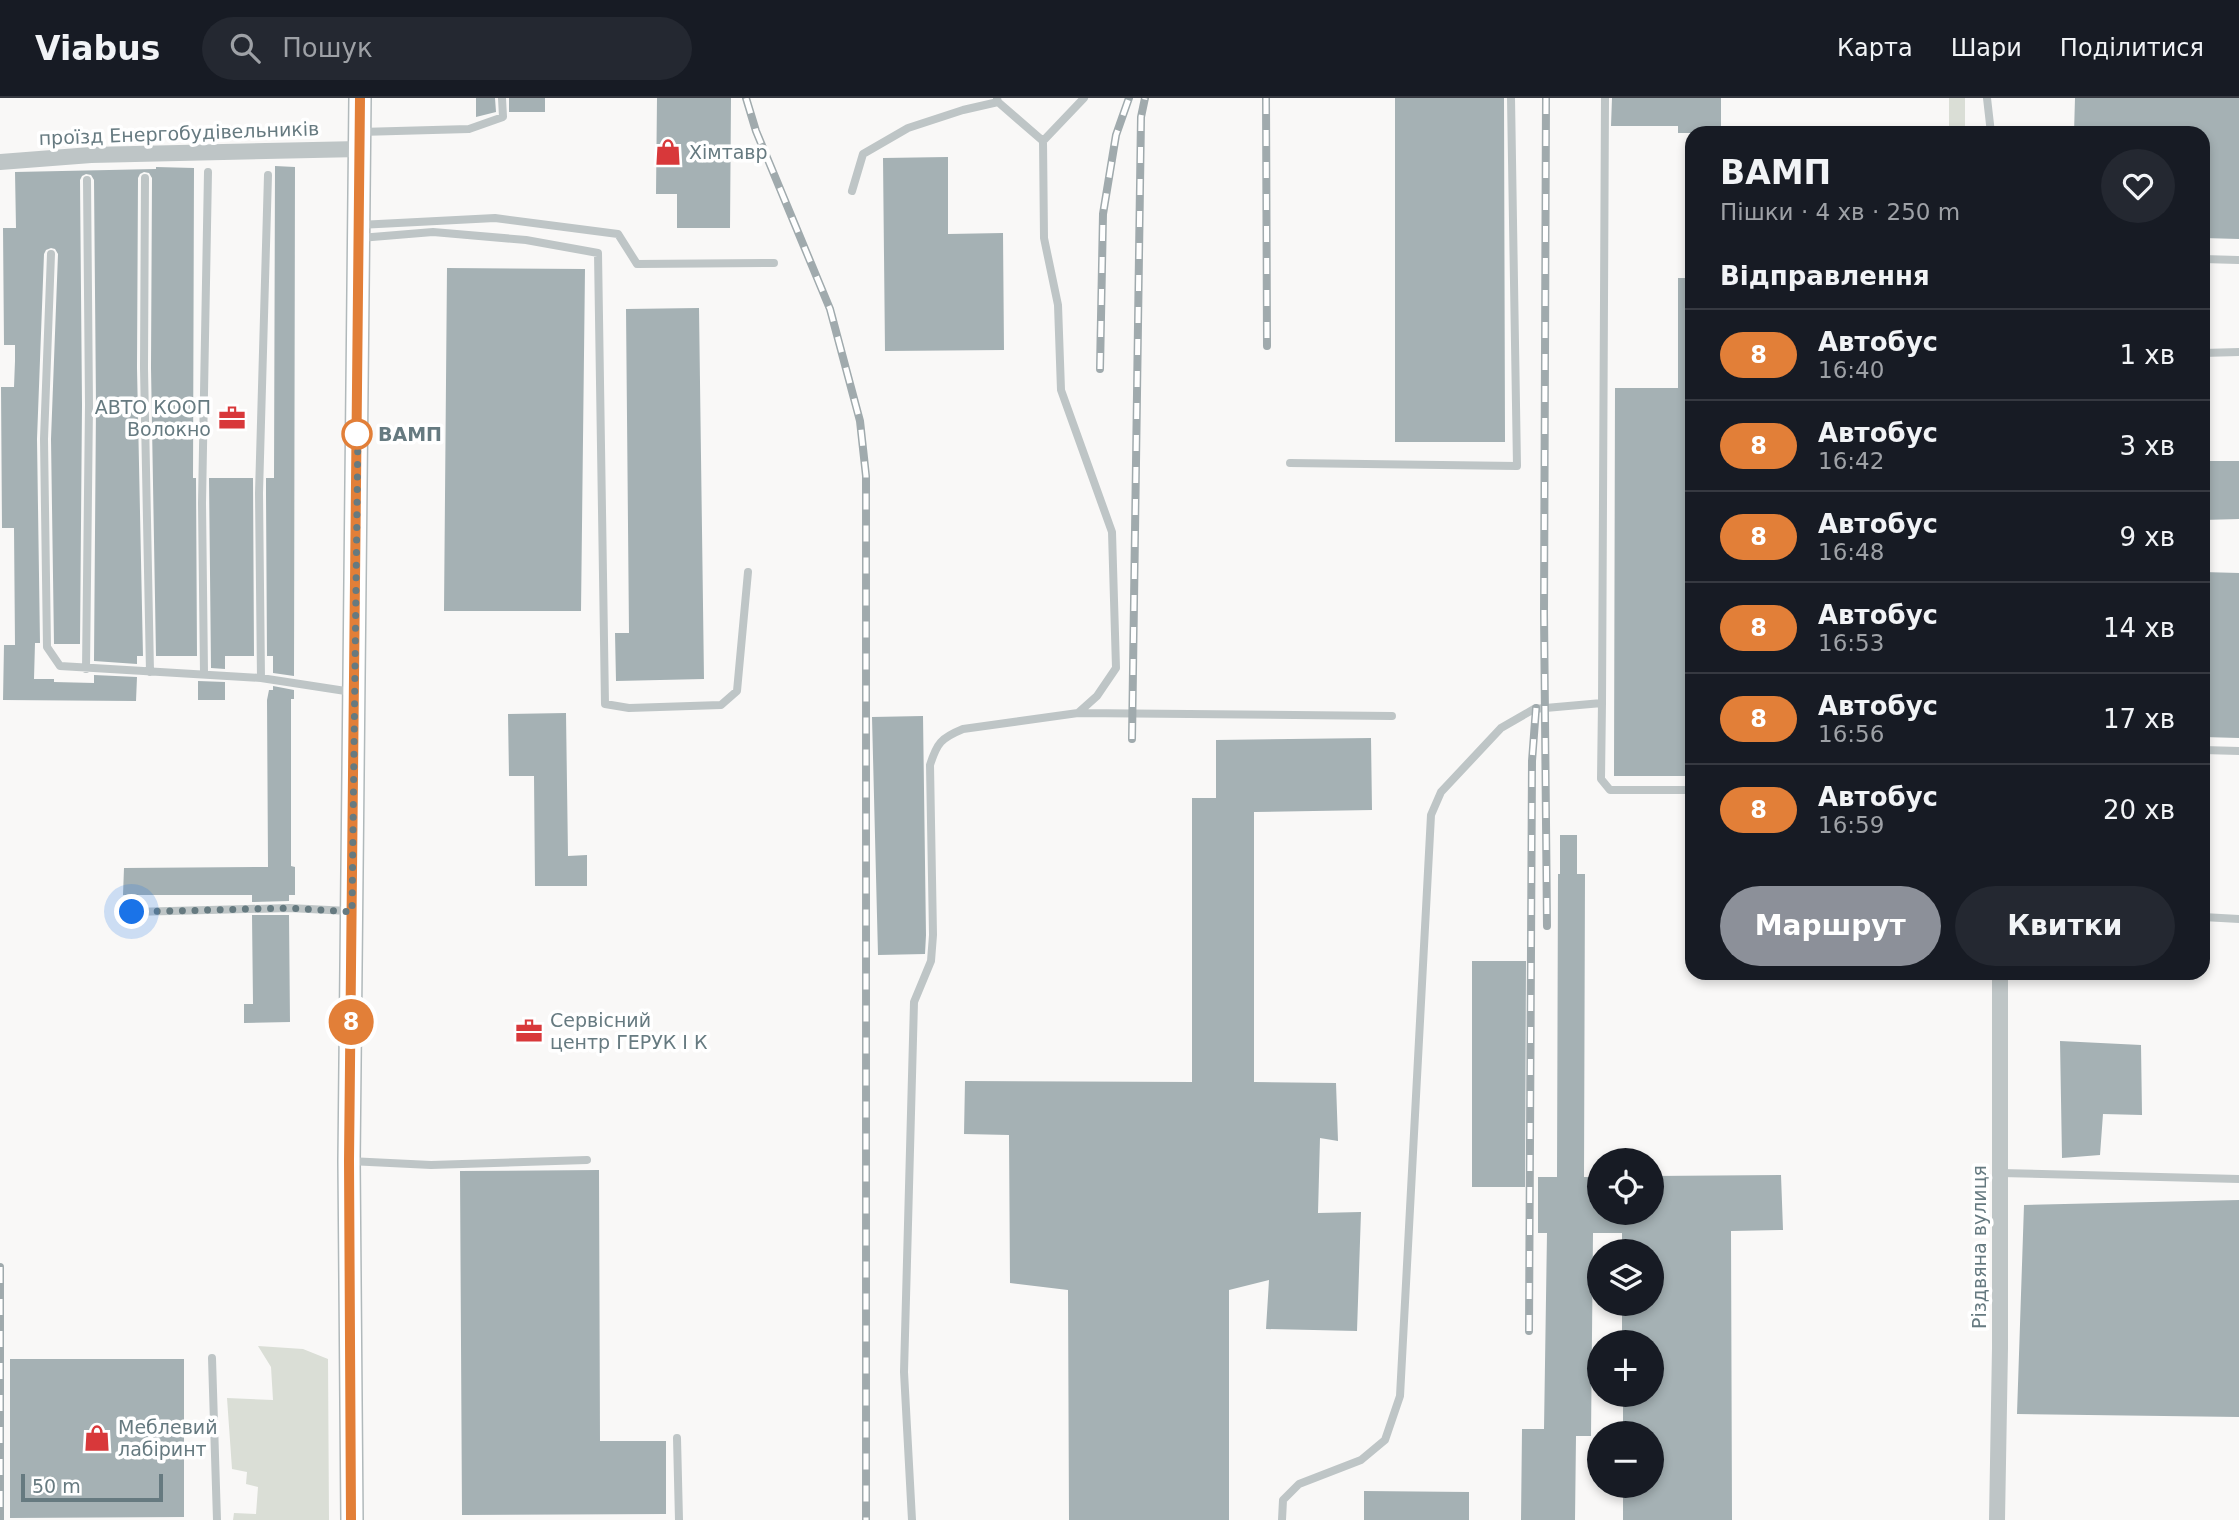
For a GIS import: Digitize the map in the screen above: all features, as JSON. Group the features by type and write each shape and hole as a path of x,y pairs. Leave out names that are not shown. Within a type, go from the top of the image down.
{"main road":[{"path":"352,1520 349,1161 360,98"}],"street":[{"name":"проїзд Енергобудівельників","path":"0,162 360,140"},
{"name":"Різдвяна вулиця","path":"1997,1520 2000,980"}],"lane":[{"path":"360,140 469,128 503,117 502,98"},
{"path":"1078,713 1097,696 1116,668 1112,532 1061,390 1058,305 1044,238 1043,141 1084,98"},
{"path":"1290,463 1517,466 1511,98"},
{"path":"1605,98 1601,779 1610,790 1685,790"},
{"path":"1987,98 1990,126"},
{"path":"852,191 863,154 908,128 998,100 1043,141"},
{"path":"204,673 202,503 208,172"},
{"path":"261,678 259,493 268,175"},
{"path":"145,178 144,368 150,672"},
{"path":"86,669 88,180"},
{"path":"359,232 495,218 618,234 637,264 774,262"},
{"path":"359,232 436,233 526,240 598,253 604,704 629,708 720,705 737,691 748,572"},
{"path":"51,254 44,439 47,648 61,666 261,678 355,693"},
{"path":"2210,259 2238,260"},
{"path":"2210,352 2239,352"},
{"path":"1282,1520 1283,1500 1299,1484 1361,1460 1385,1440 1400,1396 1431,815 1441,793 1501,728 1534,709 1602,703"},
{"path":"912,1520 904,1372 914,1002 931,961 933,935 930,765 936,746 948,735 963,729 1078,713 1392,716"},
{"path":"2210,750 2239,751"},
{"path":"132,912 289,908 352,912"},
{"path":"2210,917 2239,919"},
{"path":"349,1161 431,1165 587,1160"},
{"path":"2000,1173 2239,1180"},
{"path":"212,1358 217,1520"},
{"path":"677,1438 679,1520"}],"shaded area":[{"path":"1949,98 1965,98 1965,126 1949,126"},
{"path":"258,1346 303,1349 328,1359 329,1520 233,1520 234,1513 256,1514 258,1487 246,1484 247,1472 232,1469 227,1398 273,1400 271,1367"}],"building":[{"path":"476,98 495,98 496,112 476,117"},
{"path":"509,98 545,98 545,112 509,112"},
{"path":"657,98 731,98 730,228 677,228 677,194 656,194"},
{"path":"1395,98 1504,98 1505,442 1395,442"},
{"path":"1612,98 1721,98 1721,126 1685,126 1685,133 1678,133 1678,126 1611,126"},
{"path":"2075,98 2239,98 2239,239 2210,238 2210,126 2074,126"},
{"path":"948,157 948,234 1003,233 1004,350 885,351 883,158"},
{"path":"275,166 295,167 294,676 273,673 273,656 267,656 266,478 274,478"},
{"path":"194,168 193,478 196,478 197,656 156,656 151,368 152,178 149,173 144,172 138,178 137,368 143,656 137,656 137,664 94,661 94,180 91,175 86,174 80,180 80,644 54,644 51,439 58,254 51,248 44,254 37,439 40,643 35,643 34,679 94,683 94,675 137,677 136,701 3,700 4,645 15,645 14,528 2,528 1,387 14,387 15,345 4,345 3,228 16,228 15,172"},
{"path":"447,268 585,269 581,611 444,611"},
{"path":"1678,278 1685,278 1685,776 1614,776 1615,388 1678,388"},
{"path":"699,308 704,679 616,681 615,633 629,633 626,309"},
{"path":"2210,461 2239,461 2239,519 2210,520"},
{"path":"209,478 253,478 254,656 225,656 225,669 211,668"},
{"path":"2210,572 2239,573 2239,738 2210,737"},
{"path":"198,681 225,682 225,700 198,700"},
{"path":"273,686 294,690 294,699 291,699 291,866 295,867 295,895 289,895 289,901 252,902 252,895 123,895 124,868 268,867 267,700 269,690 273,690"},
{"path":"566,713 568,856 587,855 587,886 535,886 534,776 509,776 508,714"},
{"path":"923,716 925,954 878,955 872,717"},
{"path":"1371,738 1372,810 1254,812 1254,1082 1336,1083 1338,1141 1320,1138 1318,1213 1361,1212 1357,1331 1266,1329 1269,1280 1229,1290 1229,1520 1069,1520 1068,1290 1010,1283 1009,1135 964,1134 965,1081 1192,1082 1192,798 1216,798 1216,740"},
{"path":"1560,835 1577,835 1577,874 1585,874 1584,1177 1587,1177 1587,1225 1664,1225 1664,1176 1781,1175 1783,1230 1731,1231 1732,1520 1623,1520 1623,1498 1664,1498 1664,1421 1623,1421 1623,1407 1664,1407 1664,1330 1622,1330 1622,1316 1664,1316 1664,1239 1622,1239 1622,1233 1593,1233 1593,1239 1587,1239 1587,1316 1592,1316 1592,1330 1587,1330 1587,1407 1591,1407 1591,1421 1587,1421 1587,1436 1576,1436 1575,1520 1521,1520 1522,1429 1544,1429 1547,1233 1538,1233 1538,1177 1557,1177"},
{"path":"252,915 289,915 290,1022 244,1023 244,1004 253,1004"},
{"path":"1472,961 1526,961 1525,1187 1472,1187"},
{"path":"2060,1041 2141,1045 2142,1115 2103,1114 2100,1155 2062,1158"},
{"path":"599,1170 600,1441 666,1441 666,1514 462,1515 460,1171"},
{"path":"2239,1200 2239,1417 2017,1414 2024,1205"},
{"name":"Меблевий лабіринт","path":"10,1359 184,1359 184,1517 10,1518"},
{"path":"1364,1491 1469,1492 1469,1520 1364,1520"}],"railway":[{"path":"746,98 756,131 830,309 860,421 866,476 866,1520"},
{"path":"1100,369 1103,214 1116,135 1129,98"},
{"path":"1132,739 1141,117 1145,98"},
{"path":"1266,98 1267,346"},
{"path":"1546,98 1544,613 1547,926"},
{"path":"1529,1331 1532,761 1536,708"},
{"path":"0,1267 0,1520"}],"bus line":[{"name":"8","path":"351,1520 349,1161 360,98"}],"place":[{"name":"Хімтавр","path":"668,152"},
{"name":"АВТО КООП Волокно","path":"232,418"},
{"name":"ВАМП","path":"357,434"},
{"name":"Сервісний центр ГЕРУК І К","path":"529,1031"},
{"name":"Меблевий лабіринт","path":"97,1438"}],"route":[{"path":"132,912 289,908 352,912 358,425 357,434"}]}
